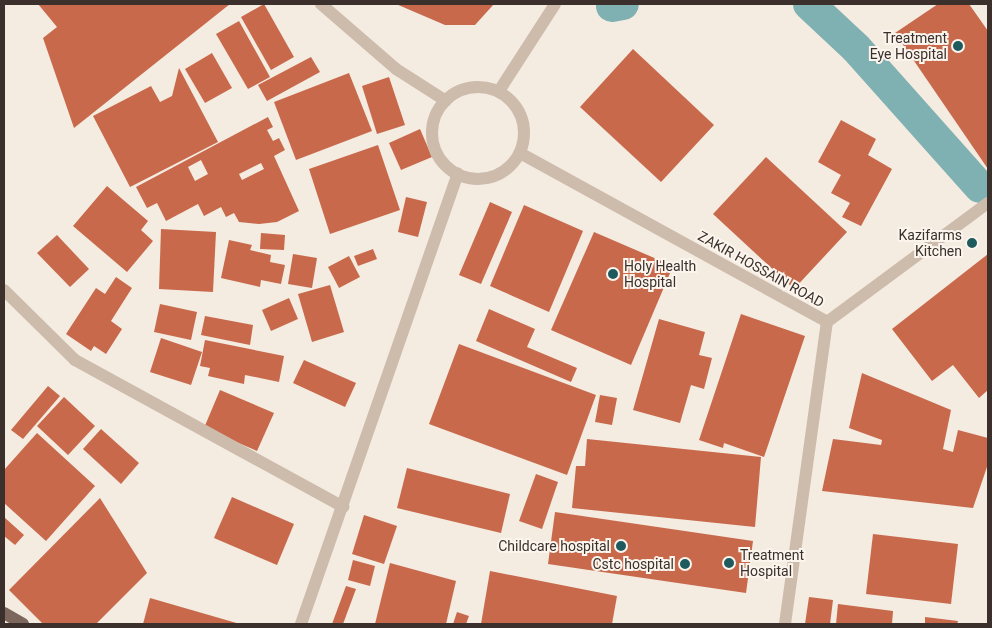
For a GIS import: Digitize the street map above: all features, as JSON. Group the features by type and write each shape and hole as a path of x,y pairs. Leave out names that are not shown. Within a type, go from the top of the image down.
{"main road":[{"path":"4,613 23,624"}],"street":[{"path":"321,4 396,69 446,100"},
{"path":"499,91 555,4"},
{"path":"471,87 499,91 514,105 524,125 520,153 511,165 493,176 472,178 458,174 446,165 433,140 437,112 446,100 471,87"},
{"name":"ZAKIR HOSSAIN ROAD","path":"520,153 826,322 785,624"},
{"path":"301,624 458,174"},
{"path":"826,322 988,203"},
{"path":"4,290 75,360 342,507"}],"building":[{"path":"38,4 230,4 74,128 43,38 57,27"},
{"path":"264,4 294,57 271,70 241,17"},
{"path":"396,4 494,4 475,25 445,25"},
{"path":"938,4 969,4 988,31 988,169 895,33"},
{"path":"239,21 270,77 248,89 216,34"},
{"path":"633,49 714,125 661,182 580,107"},
{"path":"212,53 232,88 205,103 185,69"},
{"path":"311,57 320,72 267,101 258,85"},
{"path":"179,68 218,142 130,187 93,116 151,86 160,102 172,96"},
{"path":"349,73 372,131 296,160 274,102"},
{"path":"389,77 405,125 377,134 362,86"},
{"path":"268,117 273,127 267,130 273,141 279,138 285,150 274,156 299,211 277,222 259,224 239,222 234,213 226,217 221,207 204,216 198,204 166,221 157,203 147,208 136,187","holes":["201,160 208,174 195,181 188,167","261,163 264,169 242,180 239,174"]},
{"path":"841,120 876,139 868,155 892,169 861,226 842,217 850,203 831,193 841,175 818,162"},
{"path":"420,129 432,157 401,170 389,143"},
{"path":"378,145 400,210 330,234 309,169"},
{"path":"766,157 847,232 794,289 713,214"},
{"path":"107,186 148,221 141,230 153,241 127,272 73,226"},
{"path":"406,197 427,202 418,237 398,232"},
{"path":"490,202 512,212 481,284 459,275"},
{"path":"524,205 583,231 549,312 490,286"},
{"path":"161,229 216,232 213,292 159,289"},
{"path":"594,232 673,266 631,365 551,330"},
{"path":"261,233 285,235 284,250 260,249"},
{"path":"57,235 89,269 70,287 37,253"},
{"path":"229,240 252,245 250,250 271,255 270,262 285,265 281,284 261,280 260,287 221,278"},
{"path":"373,249 377,259 358,266 354,256"},
{"path":"293,254 317,258 312,288 288,284"},
{"path":"988,254 988,390 979,398 953,365 932,381 892,329"},
{"path":"349,256 360,277 339,288 328,267"},
{"path":"116,277 132,288 111,321 122,329 106,354 94,346 91,351 66,334 96,288 105,294"},
{"path":"330,285 344,332 312,342 298,294"},
{"path":"289,298 298,319 271,331 262,310"},
{"path":"160,304 197,312 191,340 154,332"},
{"path":"489,309 535,329 527,347 577,368 571,382 476,341"},
{"path":"741,314 805,336 764,457 724,443 723,448 699,440"},
{"path":"205,316 253,325 250,345 201,335"},
{"path":"659,319 705,332 699,355 712,358 704,389 691,385 680,423 633,410"},
{"path":"161,338 202,352 191,385 150,372"},
{"path":"205,340 284,356 279,382 245,375 244,384 208,376 210,368 200,366"},
{"path":"459,344 596,395 567,475 429,424"},
{"path":"304,360 356,383 345,407 293,383"},
{"path":"862,373 951,410 943,449 953,452 958,430 988,438 988,464 973,508 822,491 833,439 881,445 882,440 849,428"},
{"path":"48,386 60,396 23,439 11,430"},
{"path":"220,390 274,413 257,451 204,428"},
{"path":"600,395 617,398 612,425 595,422"},
{"path":"64,397 95,426 68,455 37,426"},
{"path":"101,429 139,463 121,484 83,449"},
{"path":"37,433 95,486 46,541 4,503 4,470"},
{"path":"587,439 761,457 755,527 572,508 576,466 585,466"},
{"path":"407,468 510,494 501,533 397,508"},
{"path":"536,474 558,482 542,529 519,521"},
{"path":"232,497 294,524 277,565 214,538"},
{"path":"100,498 147,573 96,624 43,624 9,590"},
{"name":"Cstc hospital","path":"555,512 753,541 746,593 548,564"},
{"path":"364,515 397,526 384,564 352,554"},
{"path":"4,517 24,535 15,545 4,536"},
{"path":"873,534 958,544 951,604 866,594"},
{"path":"353,560 375,566 370,586 348,580"},
{"path":"390,563 456,581 446,624 375,624"},
{"path":"490,571 617,596 612,624 481,624"},
{"path":"346,586 356,589 343,624 332,624"},
{"path":"809,597 833,600 830,624 805,624"},
{"path":"150,598 240,624 143,624"},
{"path":"838,604 893,611 892,624 836,624"},
{"path":"457,612 469,616 466,624 453,624"},
{"path":"925,617 958,621 957,624 925,624"}],"waterway":[{"path":"612,6 623,4"},
{"path":"809,4 856,48 980,187"}],"place":[{"name":"Treatment Eye Hospital","path":"958,46"},
{"name":"Kazifarms Kitchen","path":"972,243"},
{"name":"Holy Health Hospital","path":"613,274"},
{"name":"Childcare hospital","path":"621,546"},
{"name":"Treatment Hospital","path":"729,563"},
{"name":"Cstc hospital","path":"685,564"}]}
